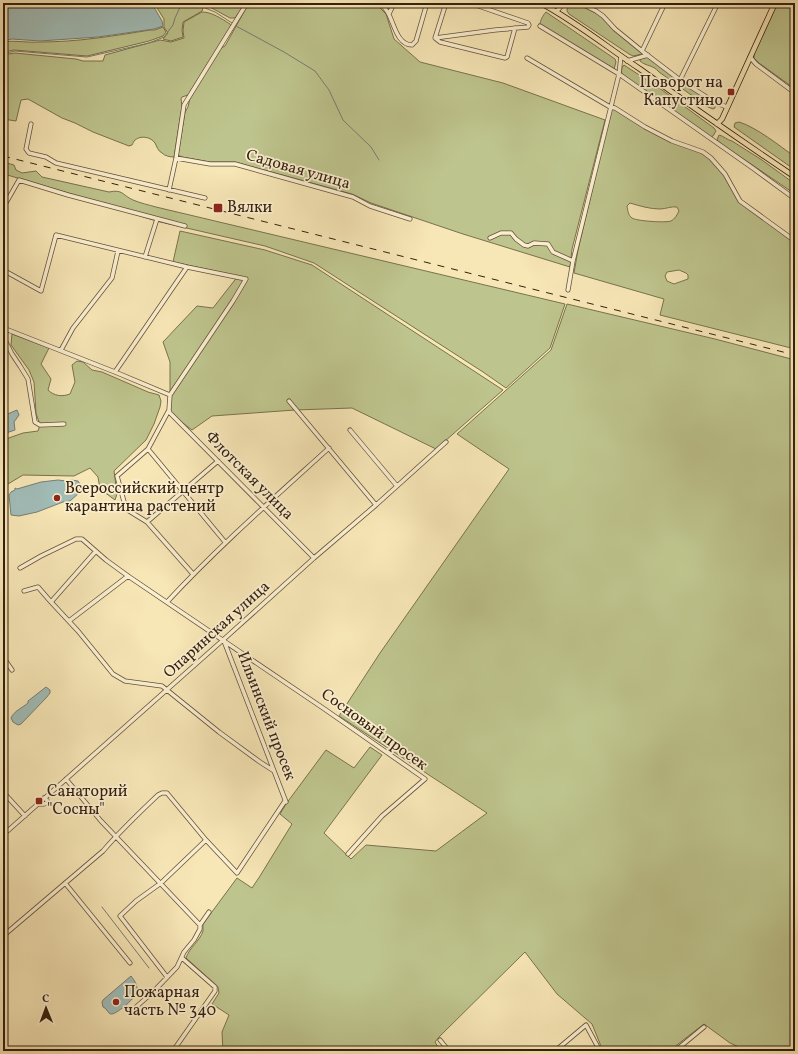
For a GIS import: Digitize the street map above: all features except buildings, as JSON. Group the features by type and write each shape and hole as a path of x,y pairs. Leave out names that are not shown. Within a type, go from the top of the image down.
{"main road":[{"path":"541,3 621,56 795,177"},
{"path":"717,124 722,119 775,3"}],"street":[{"path":"169,190 176,158 184,105 247,3"},
{"path":"380,3 389,14 394,28 400,38 409,45 416,41 427,3"},
{"path":"389,14 394,3"},
{"path":"435,38 446,3"},
{"path":"435,38 528,27 529,25 528,23 470,3"},
{"path":"556,12 564,3"},
{"path":"580,3 603,16 615,29 680,80 716,103 727,107"},
{"path":"642,51 665,3"},
{"path":"680,80 718,3"},
{"path":"790,3 795,6"},
{"path":"540,26 618,74 754,168 795,199"},
{"path":"435,38 440,42 505,58 507,57 515,28"},
{"path":"627,61 648,55"},
{"path":"568,290 573,261 621,56"},
{"path":"750,57 756,64 795,93"},
{"path":"527,58 610,107 615,108 645,127 672,141 703,152 719,166 740,201 794,239"},
{"path":"31,124 26,149 29,153 46,157 56,163 205,198"},
{"name":"Садовая улица","path":"176,158 210,164 235,164 353,197 370,206 410,219"},
{"path":"3,208 19,180 68,195 185,226"},
{"path":"145,257 157,219"},
{"path":"490,238 501,233 511,233 524,246 534,243 548,244 553,252 573,261"},
{"path":"3,270 41,291 56,235 187,267 246,279 170,395 169,410 148,449 117,476 126,509 147,522 193,574"},
{"path":"61,350 73,328 112,278 118,251"},
{"path":"115,372 187,267"},
{"path":"64,424 40,426 36,424 28,379 4,338 4,329 61,350 170,395"},
{"path":"289,401 376,505"},
{"name":"Флотская улица","path":"169,410 170,413 314,558"},
{"path":"350,430 397,486"},
{"name":"Опаринская улица","path":"25,816 37,804 47,803 47,800 44,798 446,442"},
{"path":"167,602 226,542 329,448"},
{"path":"148,449 226,542"},
{"path":"147,522 218,461"},
{"path":"20,568 76,539 82,539 106,560 128,576 223,640"},
{"path":"51,602 96,551"},
{"path":"70,621 128,576"},
{"path":"24,591 38,587 70,621 113,674 125,681 162,686 219,732 274,771"},
{"name":"Ильинский просек","path":"206,840 237,873 286,801 223,640"},
{"name":"Сосновый просек","path":"223,640 425,779 382,816 348,854"},
{"path":"3,658 12,670"},
{"path":"3,667 8,665"},
{"path":"66,779 101,821 200,925"},
{"path":"3,792 25,816 3,835"},
{"path":"3,936 103,851 116,836 158,795 167,793 206,840 161,883 136,901 120,916 168,977"},
{"path":"65,883 130,963"},
{"path":"136,1006 153,992 177,967 184,952 194,940 200,929 200,925 209,912"},
{"path":"173,1051 215,991 215,987 182,958"},
{"path":"555,1051 586,1025 600,1051"},
{"path":"678,1050 704,1027"},
{"path":"440,1040 449,1051"}],"green space":[{"path":"154,3 191,3 203,8 202,11 183,22 183,37 171,41 163,39 168,33 164,27 164,19"},
{"path":"209,3 245,3 235,18 230,18 208,6"},
{"path":"249,3 375,3 386,14 394,39 420,62 503,83 605,120 572,249 570,267 463,234 371,203 352,194 235,162 210,162 178,155 185,112 190,98 221,48 225,46"},
{"path":"573,3 577,3 601,16 642,54 633,56 629,54 569,14 567,9"},
{"path":"785,3 795,9 795,89 754,58 754,53 777,4"},
{"path":"202,12 217,16 231,26 188,95 182,97 181,99 182,106 174,157 166,156 159,150 153,141 148,138 137,138 132,145 129,146 62,118 28,99 21,100 16,121 3,119 3,55 15,53 83,61 103,61 105,55 160,40 171,42 184,38 184,22"},
{"path":"546,12 615,59 616,62 614,69 540,25"},
{"path":"163,27 166,32 163,36 149,41 87,56 14,50 3,52 3,42 54,42 82,40 155,30"},
{"path":"646,57 715,104 715,108 713,109 708,107 654,68 640,61 640,59"},
{"path":"624,65 662,90 714,128 716,131 713,136 711,137 623,76 622,70"},
{"path":"613,109 618,111 646,129 711,159 725,175 739,202 795,242 795,349 660,315 664,299 574,273 611,110","holes":["630,203 656,209 677,207 679,211 675,218 668,222 639,220 632,218 629,214 627,206","679,270 686,273 688,275 688,279 674,284 667,281 665,276 667,272"]},
{"path":"739,122 746,124 760,132 795,157 795,170 734,127 735,123"},
{"path":"719,135 732,141 762,160 795,184 795,194 723,145 717,140"},
{"path":"3,162 14,165 16,170 22,173 36,171 42,177 109,192 117,191 133,200 156,207 565,304 550,348 506,388 314,263 265,246 156,221 4,174"},
{"path":"180,231 265,250 312,265 503,390 436,449 352,408 295,410 212,416 192,430 170,413 170,362 163,342 197,306 213,308 238,276 173,262"},
{"path":"567,304 715,339 795,360 795,1051 751,1051 748,1047 741,1048 730,1043 704,1024 669,1051 603,1051 592,1024 557,994 525,952 439,1037 435,1042 438,1047 434,1051 223,1051 222,1032 229,1015 212,1004 219,993 218,987 186,958 202,935 203,924 237,878 252,888 292,824 280,814 326,750 354,768 370,747 382,755 324,833 351,859 366,845 436,851 487,813 339,716 380,653 509,469 457,434 551,350"},
{"path":"12,334 49,348 41,364 51,379 48,390 55,395 61,396 70,394 75,382 72,365 77,361 83,362 92,370 102,372 148,392 159,395 161,401 160,407 146,440 114,471 117,494 115,500 100,489 98,477 90,468 74,476 23,475 3,487 3,440 23,433 38,431 40,425 36,413 34,382 29,370 11,345"}],"water":[{"path":"143,3 152,4 162,21 163,26 154,29 98,37 40,41 12,39 3,41 3,9 19,4 87,6"},
{"path":"17,410 19,415 14,422 15,430 3,434 3,416"},
{"path":"58,480 78,481 80,484 79,493 70,501 63,502 37,512 19,516 11,515 9,495 15,490 15,488 17,489 41,482"},
{"path":"46,687 50,690 50,693 46,698 21,724 18,725 13,722 11,718 14,713"},
{"path":"131,976 136,985 136,994 123,1008 110,1014 103,1007 103,1000"}],"waterway":[{"path":"3,54 15,51 87,57 149,43 164,37 173,25 182,3"},
{"path":"193,3 215,12 232,23"},
{"path":"236,26 315,71 329,90 343,120 371,147 379,160"},
{"path":"102,907 149,968"}],"railway":[{"path":"3,156 795,355"}],"place":[{"name":"Поворот на Капустино","path":"731,92"},
{"name":"Вялки","path":"218,208"},
{"name":"Всероссийский центр карантина растений","path":"57,498"},
{"name":"Санаторий \"Сосны\"","path":"39,801"},
{"name":"Пожарная часть № 340","path":"116,1002"}]}
